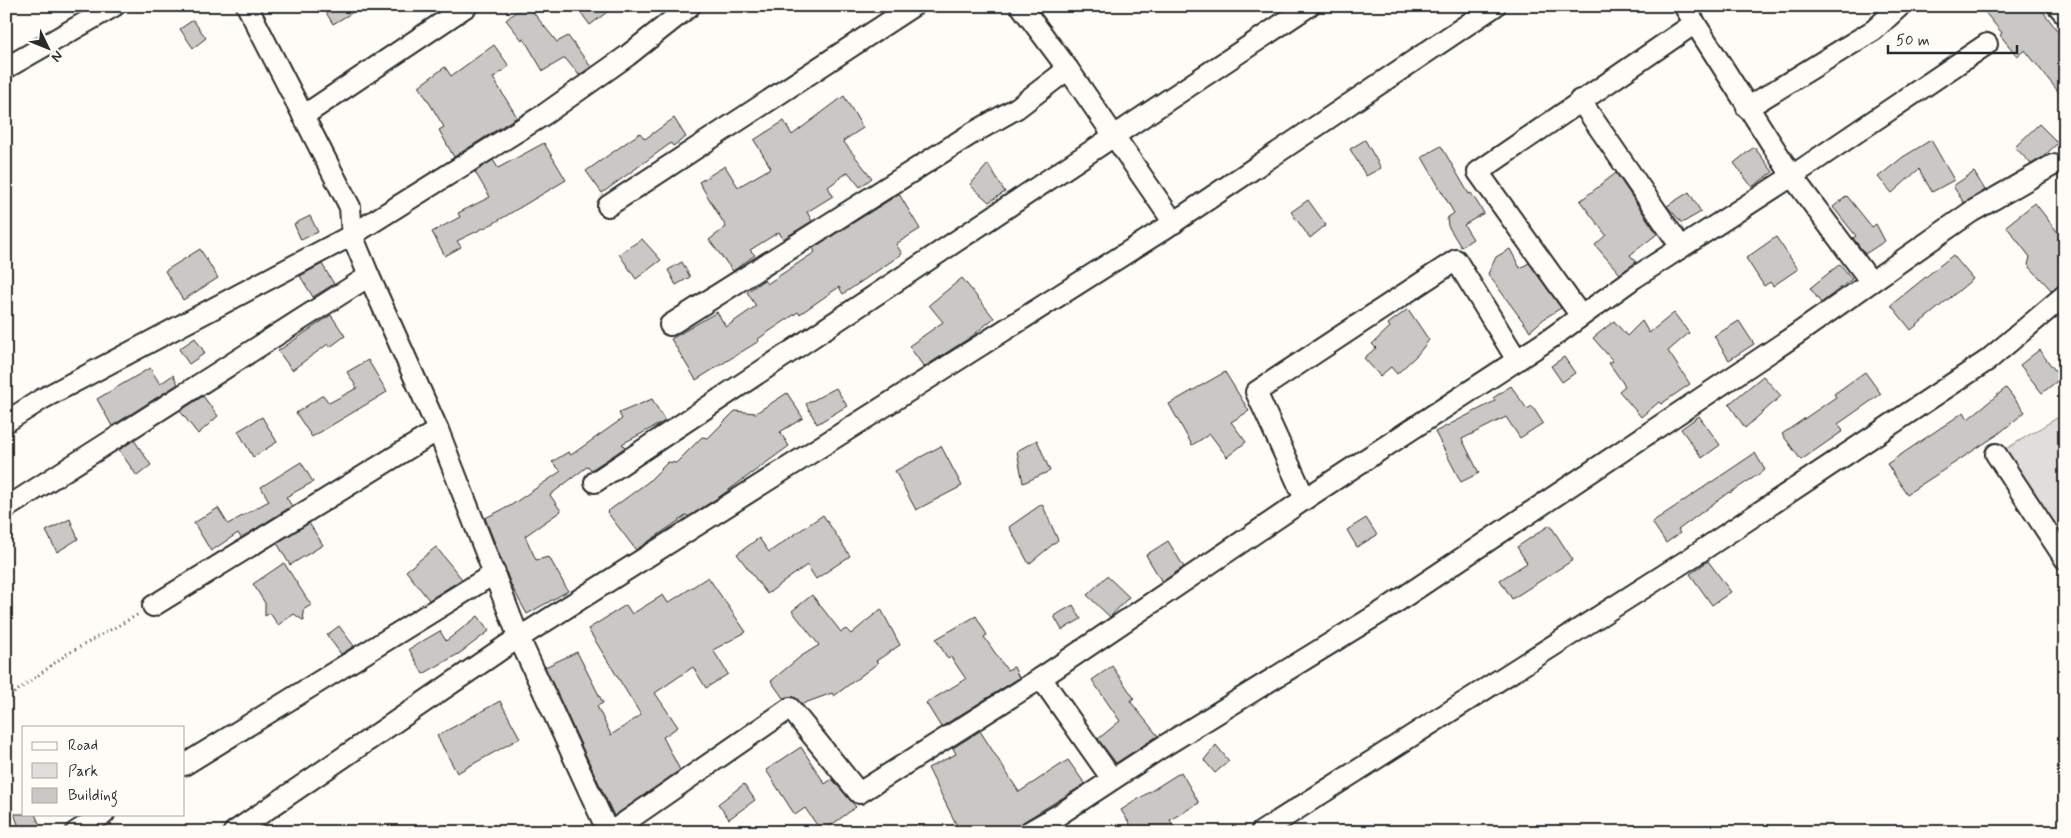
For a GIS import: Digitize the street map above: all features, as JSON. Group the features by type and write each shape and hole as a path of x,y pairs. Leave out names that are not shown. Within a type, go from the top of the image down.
{"street":[{"path":"6,68 114,6"},
{"path":"247,6 350,207 352,235 438,430 519,638 609,832 790,708 859,793 1041,678 1305,499 1517,360 1682,247 1792,176 1987,44"},
{"path":"303,116 468,6"},
{"path":"6,422 42,399 352,235 545,114 627,56 690,6"},
{"path":"608,206 913,6"},
{"path":"1021,6 1068,69 1112,136 1174,223"},
{"path":"595,482 1112,136 1223,66 1310,6"},
{"path":"234,832 519,638 1174,223 1495,6"},
{"path":"1684,6 1747,108 1792,176 1871,282"},
{"path":"1747,108 1874,30 1900,6"},
{"path":"2058,6 2065,14"},
{"path":"1581,316 1478,172 1580,100 1695,23"},
{"path":"670,325 970,134 1017,108 1068,69"},
{"path":"1580,100 1682,247"},
{"path":"1028,832 1057,816 1383,611 1871,282 1971,212 2053,165"},
{"path":"1305,499 1256,392 1456,260 1517,360"},
{"path":"6,508 369,276"},
{"path":"1261,832 1689,559 1988,360 2065,295"},
{"path":"153,606 438,430"},
{"path":"1996,454 2065,559"},
{"path":"185,764 495,573"},
{"path":"1041,678 1112,780"},
{"path":"76,832 101,816"}],"path":[{"path":"6,699 67,654 153,606"}],"green space":[{"path":"2065,413 2065,553 1996,455"}],"building":[{"path":"322,6 363,6 333,24"},
{"path":"523,6 528,6 557,42 568,36 591,67 579,75 565,58 543,71 524,39 522,40 506,20"},
{"path":"576,6 615,6 590,25"},
{"path":"1980,6 2039,6 2059,33 2065,29 2065,100 2025,50 2017,56 2000,35 2002,33"},
{"path":"193,20 206,38 193,48 180,29"},
{"path":"494,45 509,66 493,78 517,117 454,157 439,130 444,127 419,86 445,67 451,76"},
{"path":"844,96 863,128 843,141 872,178 860,187 848,172 828,187 833,196 807,212 812,221 783,239 779,232 750,250 755,255 733,271 709,240 726,227 699,182 725,166 738,187 771,168 754,140 784,121 792,135"},
{"path":"674,118 686,137 673,146 671,143 602,193 586,171 640,133 645,139"},
{"path":"2039,124 2058,143 2043,157 2031,164 2015,147"},
{"path":"1365,140 1381,168 1366,176 1350,149"},
{"path":"1931,140 1954,180 1932,192 1919,169 1892,193 1878,177 1903,157"},
{"path":"544,143 566,180 494,223 457,241 461,247 445,256 432,232 460,217 458,213 490,197 475,172 493,160 498,168"},
{"path":"1441,146 1469,194 1471,193 1484,213 1464,225 1473,239 1461,247 1448,226 1447,218 1454,213 1422,157"},
{"path":"1754,147 1773,172 1752,187 1734,163"},
{"path":"988,164 1005,192 989,202 970,185"},
{"path":"1974,172 1985,190 1964,203 1953,186"},
{"path":"1616,173 1657,234 1630,255 1636,262 1620,274 1595,245 1606,235 1580,201"},
{"path":"1689,192 1701,212 1682,223 1667,206"},
{"path":"899,194 920,229 896,244 902,254 843,294 839,287 800,314 798,312 758,339 759,341 696,380 671,339 717,312 726,327 756,306 747,292 764,280 767,284 815,252 813,248"},
{"path":"1847,196 1872,227 1876,224 1885,241 1865,254 1853,238 1856,236 1833,207"},
{"path":"1308,200 1326,225 1310,238 1291,212"},
{"path":"2035,203 2059,234 2065,229 2065,283 2052,291 2028,265 2030,257 2006,226"},
{"path":"310,216 318,232 301,240 294,224"},
{"path":"1776,237 1798,269 1773,286 1770,282 1764,286 1746,258"},
{"path":"642,239 661,260 636,279 619,254"},
{"path":"200,249 218,278 183,300 165,271"},
{"path":"1510,249 1520,268 1529,263 1561,308 1545,318 1530,331 1488,274 1496,257"},
{"path":"1953,255 1973,279 1911,330 1891,305"},
{"path":"682,262 690,277 676,285 668,270"},
{"path":"322,264 334,284 313,297 300,276"},
{"path":"1840,264 1852,279 1821,303 1810,288"},
{"path":"962,278 994,318 971,337 924,367 909,346 943,322 929,305"},
{"path":"1408,309 1429,340 1418,354 1397,374 1391,367 1380,376 1364,358 1376,348 1372,344 1390,327 1388,324"},
{"path":"1674,313 1689,333 1668,351 1690,384 1661,404 1659,402 1641,417 1619,391 1625,386 1609,363 1613,361 1593,338 1614,321 1627,336 1642,321 1649,333"},
{"path":"331,315 345,336 330,347 328,344 292,370 278,351"},
{"path":"1739,321 1754,344 1729,360 1714,336"},
{"path":"195,338 205,353 189,364 179,349"},
{"path":"2039,350 2061,378 2042,393 2020,365"},
{"path":"1564,357 1575,373 1562,382 1551,366"},
{"path":"368,360 387,392 312,437 296,413 323,395 329,403 357,388 347,372"},
{"path":"150,368 160,384 173,375 178,384 112,426 97,399"},
{"path":"1225,372 1249,411 1231,422 1246,442 1227,457 1210,434 1192,445 1169,404"},
{"path":"1865,372 1881,394 1838,424 1843,431 1801,460 1782,434 1836,397 1834,394"},
{"path":"1763,376 1781,396 1745,428 1729,404"},
{"path":"1511,386 1527,409 1532,406 1543,423 1520,438 1506,417 1462,439 1479,473 1461,482 1435,432 1495,401 1493,398"},
{"path":"836,388 847,406 817,424 806,404"},
{"path":"2006,388 2025,412 1997,435 1907,494 1887,464 1964,412 1968,419"},
{"path":"787,393 803,418 780,432 789,446 722,495 688,517 687,515 636,550 607,512 648,482 668,462 676,463 702,437 708,438 735,411 756,413"},
{"path":"203,396 218,416 198,434 180,411"},
{"path":"652,399 665,421 622,444 625,447 617,453 591,470 588,466 550,495 561,511 525,536 536,560 549,557 568,591 527,614 512,587 485,518 510,506 561,471 552,462 568,452 571,455 622,419 619,413"},
{"path":"1699,416 1720,445 1702,458 1681,429"},
{"path":"262,417 277,442 253,457 238,431"},
{"path":"134,440 151,465 137,476 119,450"},
{"path":"1037,440 1050,471 1023,483 1017,451"},
{"path":"941,446 962,486 916,510 895,471"},
{"path":"1755,453 1765,470 1729,492 1678,530 1680,533 1666,543 1652,522"},
{"path":"301,462 313,482 286,497 292,506 241,538 238,533 211,551 194,523 218,508 228,524 269,501 261,487"},
{"path":"1042,504 1058,540 1029,564 1009,527"},
{"path":"823,515 850,556 816,579 807,565 767,594 737,554 759,538 769,552"},
{"path":"1366,518 1377,535 1357,547 1347,530"},
{"path":"70,519 78,539 57,552 46,531"},
{"path":"309,523 323,545 290,565 277,543"},
{"path":"1550,525 1573,560 1512,599 1500,580 1527,563 1517,547"},
{"path":"1168,541 1184,567 1162,582 1146,555"},
{"path":"436,547 462,579 429,600 406,571"},
{"path":"1708,561 1731,592 1712,605 1690,574"},
{"path":"284,563 311,605 303,610 304,621 294,614 278,625 270,613 265,616 265,603 253,584"},
{"path":"1107,576 1129,597 1110,617 1087,595"},
{"path":"708,577 746,632 713,650 728,674 706,688 693,667 655,693 678,727 663,737 680,770 614,816 545,667 577,652 603,703 597,706 611,735 641,715 588,629 626,605 632,614 663,595 668,603"},
{"path":"812,595 841,632 846,629 851,634 881,609 900,645 876,661 878,663 834,696 832,693 802,704 794,697 783,698 771,681 800,657 819,645 792,611"},
{"path":"1073,605 1081,619 1062,630 1054,616"},
{"path":"478,616 489,631 460,653 423,674 409,649 440,631 446,641"},
{"path":"976,616 987,635 984,637 1007,670 1014,667 1019,678 941,727 926,703 966,679 951,657 948,659 936,639"},
{"path":"339,626 354,646 341,654 327,635"},
{"path":"1112,666 1134,698 1130,701 1158,736 1116,763 1098,739 1120,721 1092,680"},
{"path":"500,701 520,738 457,773 437,736"},
{"path":"980,731 1019,792 1068,760 1085,784 1023,822 1017,832 960,832 928,768 956,754 953,748"},
{"path":"1216,745 1229,761 1215,773 1204,760"},
{"path":"801,747 825,784 832,779 856,807 822,832 805,808 795,815 766,770"},
{"path":"1181,772 1199,803 1170,820 1177,832 1135,832 1121,810"},
{"path":"744,784 755,800 729,819 718,804"},
{"path":"14,814 36,816 43,832 21,832"}]}
